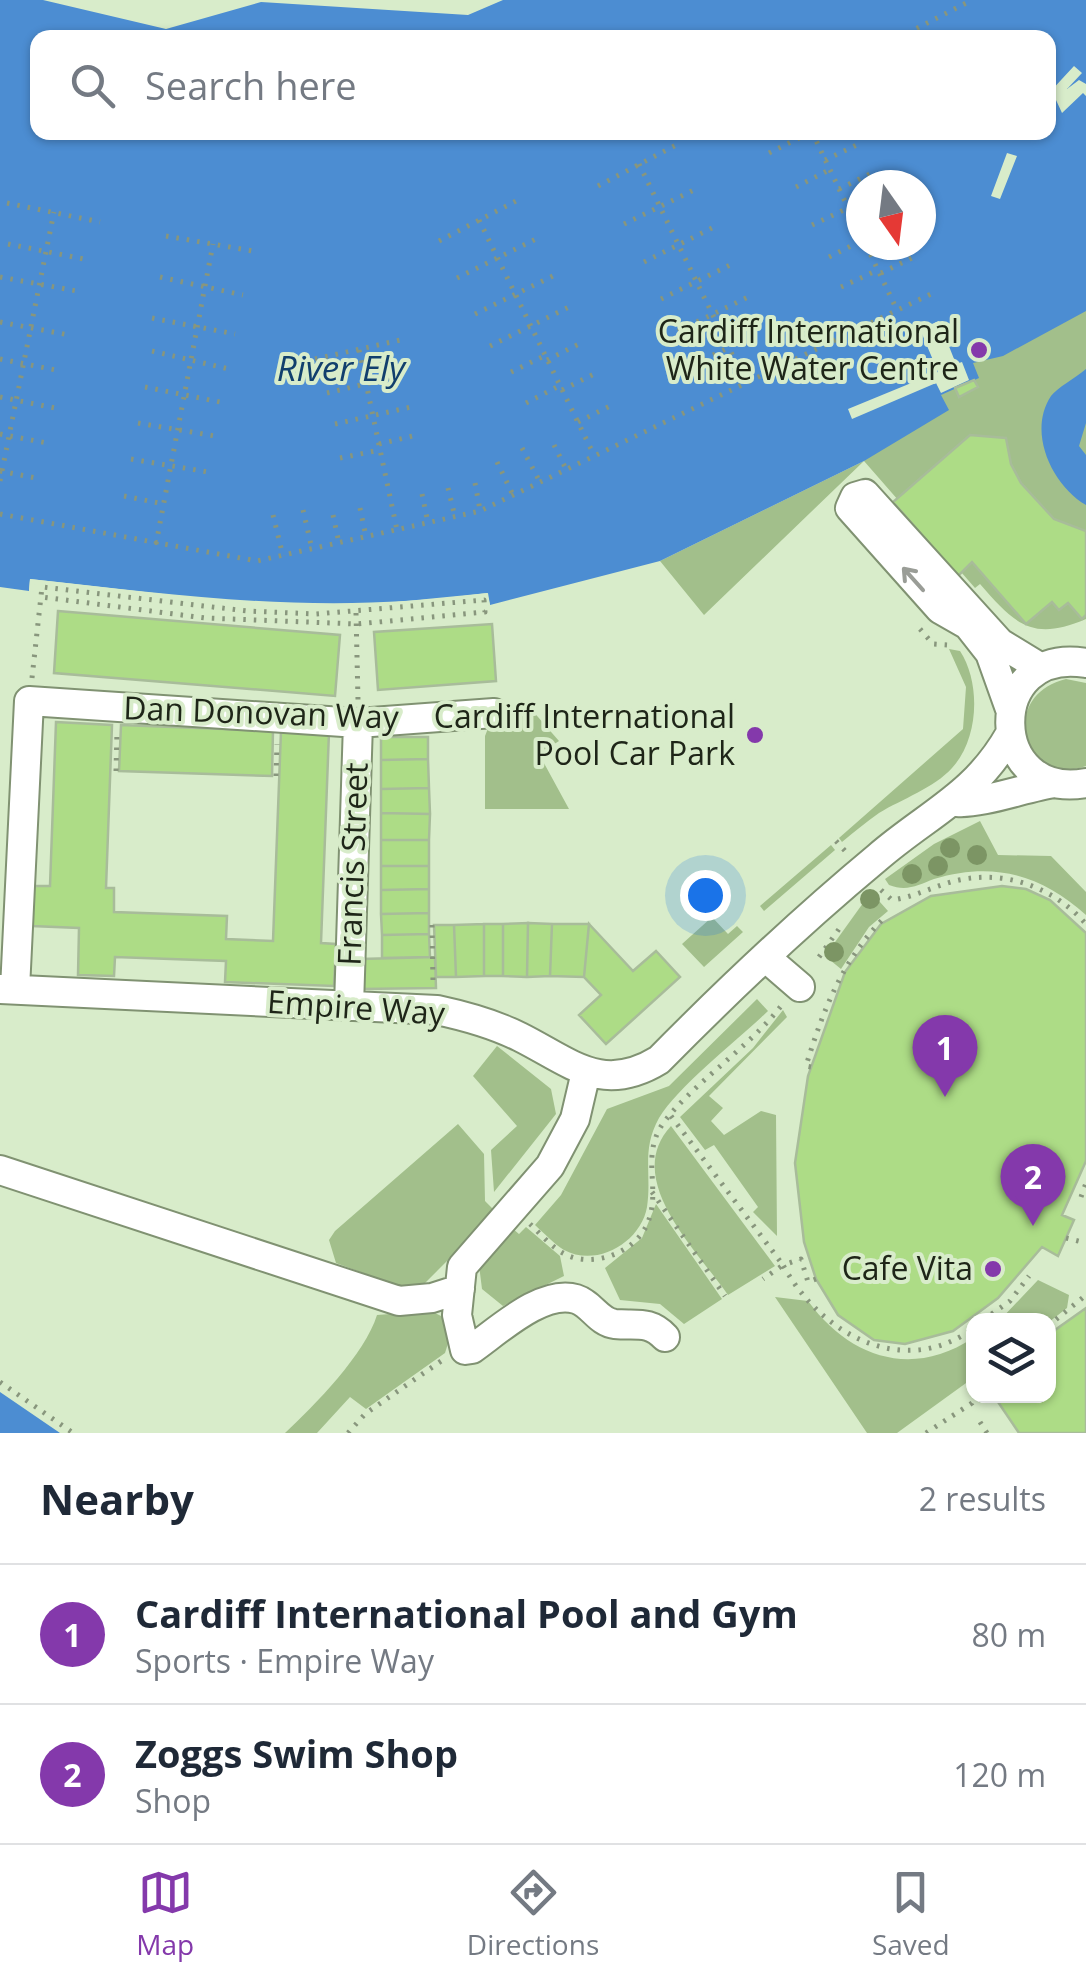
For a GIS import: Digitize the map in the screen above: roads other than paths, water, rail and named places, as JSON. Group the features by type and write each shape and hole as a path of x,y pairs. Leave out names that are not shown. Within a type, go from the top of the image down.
{"street":[{"path":"1077,784 1026,764 990,653 968,625 940,609 850,508 855,497 865,494 1000,644 1042,668 1085,662"},
{"name":"Empire Way","path":"8,989 433,1010 466,1015 522,1038 563,1064 586,1072 633,1072 659,1060 765,957 901,837 958,802 998,755 1016,692 1042,668"},
{"name":"Dan Donovan Way","path":"8,989 30,702 358,723 494,713"},
{"name":"Francis Street","path":"349,1006 358,723"},
{"name":"Empire Way","path":"958,802 971,803 1014,789 1077,784"},
{"path":"765,957 792,995"},
{"path":"586,1072 576,1119 557,1156 538,1184 469,1258 457,1314 463,1346 472,1349 562,1296 589,1305 599,1318 614,1324 646,1324 666,1337"},
{"path":"0,1170 400,1300 432,1298 460,1289"},
{"path":"460,1289 482,1314 512,1322"}],"water":[{"name":"River Ely","path":"0,0 43,0 166,29 261,2 468,15 503,0 1086,0 1086,311 1003,356 973,363 979,378 941,395 949,410 864,461 660,561 490,605 487,593 369,603 313,603 203,597 30,579 29,591 0,587"},
{"path":"1086,369 1086,423 1079,446 1086,455 1086,505 1063,485 1054,471 1047,457 1042,425 1051,396"},
{"path":"0,1392 60,1433 0,1433"}],"place":[{"name":"Cardiff International White Water Centre","path":"979,350"},
{"name":"Cardiff International Pool Car Park","path":"755,735"},
{"name":"Cardiff International Pool and Gym","path":"945,1097"},
{"name":"Zoggs Swim Shop","path":"1033,1226"},
{"name":"Cafe Vita","path":"993,1269"}]}
